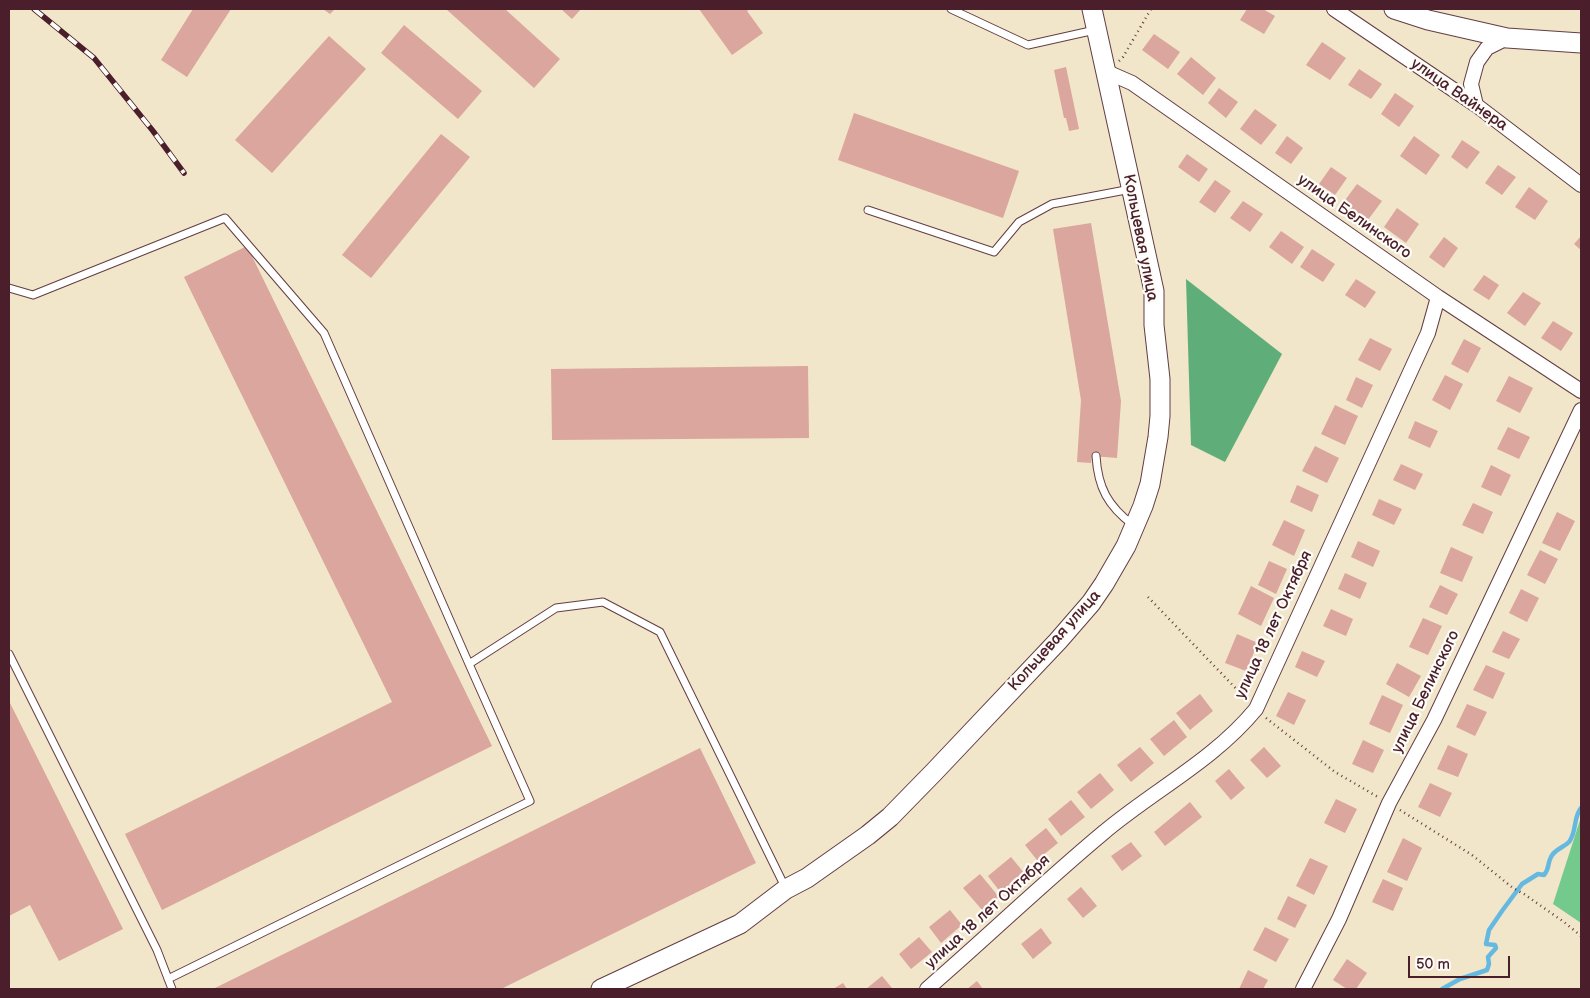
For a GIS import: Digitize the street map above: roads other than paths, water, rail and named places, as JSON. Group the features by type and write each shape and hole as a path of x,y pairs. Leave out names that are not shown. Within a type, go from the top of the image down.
{"street":[{"name":"Кольцевая улица","path":"601,989 740,924 786,890 813,874 868,835 890,817 1058,641 1091,603 1116,564 1135,526 1148,491 1160,416 1160,387 1154,325 1154,291 1092,9"},
{"name":"улица Вайнера","path":"1334,9 1476,105 1581,185"},
{"path":"1394,9 1428,20 1507,38 1581,43"},
{"path":"1476,105 1471,84 1476,62 1487,48 1507,38"},
{"name":"улица Белинского","path":"1107,72 1132,83 1438,297 1581,391"},
{"name":"улица 18 лет Октября","path":"927,989 1104,832 1213,752 1256,709 1428,333 1438,297"},
{"name":"улица Белинского","path":"1302,989 1339,919 1389,803 1434,720 1581,410"}],"lane":[{"path":"950,9 1028,45 1096,30"},
{"path":"868,210 994,252 1020,222 1052,204 1132,189"},
{"path":"9,288 33,295 225,218 324,333 530,801 168,979"},
{"path":"1096,456 1097,469 1104,495 1122,517 1135,526"},
{"path":"469,664 556,608 603,602 660,632 786,890"},
{"path":"9,654 157,950 172,989"}],"waterway":[{"path":"1442,989 1460,979 1487,970 1489,964 1488,957 1496,948 1495,945 1486,944 1489,930 1522,884 1538,874 1544,875 1553,854 1569,842 1581,808"}],"railway":[{"path":"34,9 94,58 184,173"}]}
